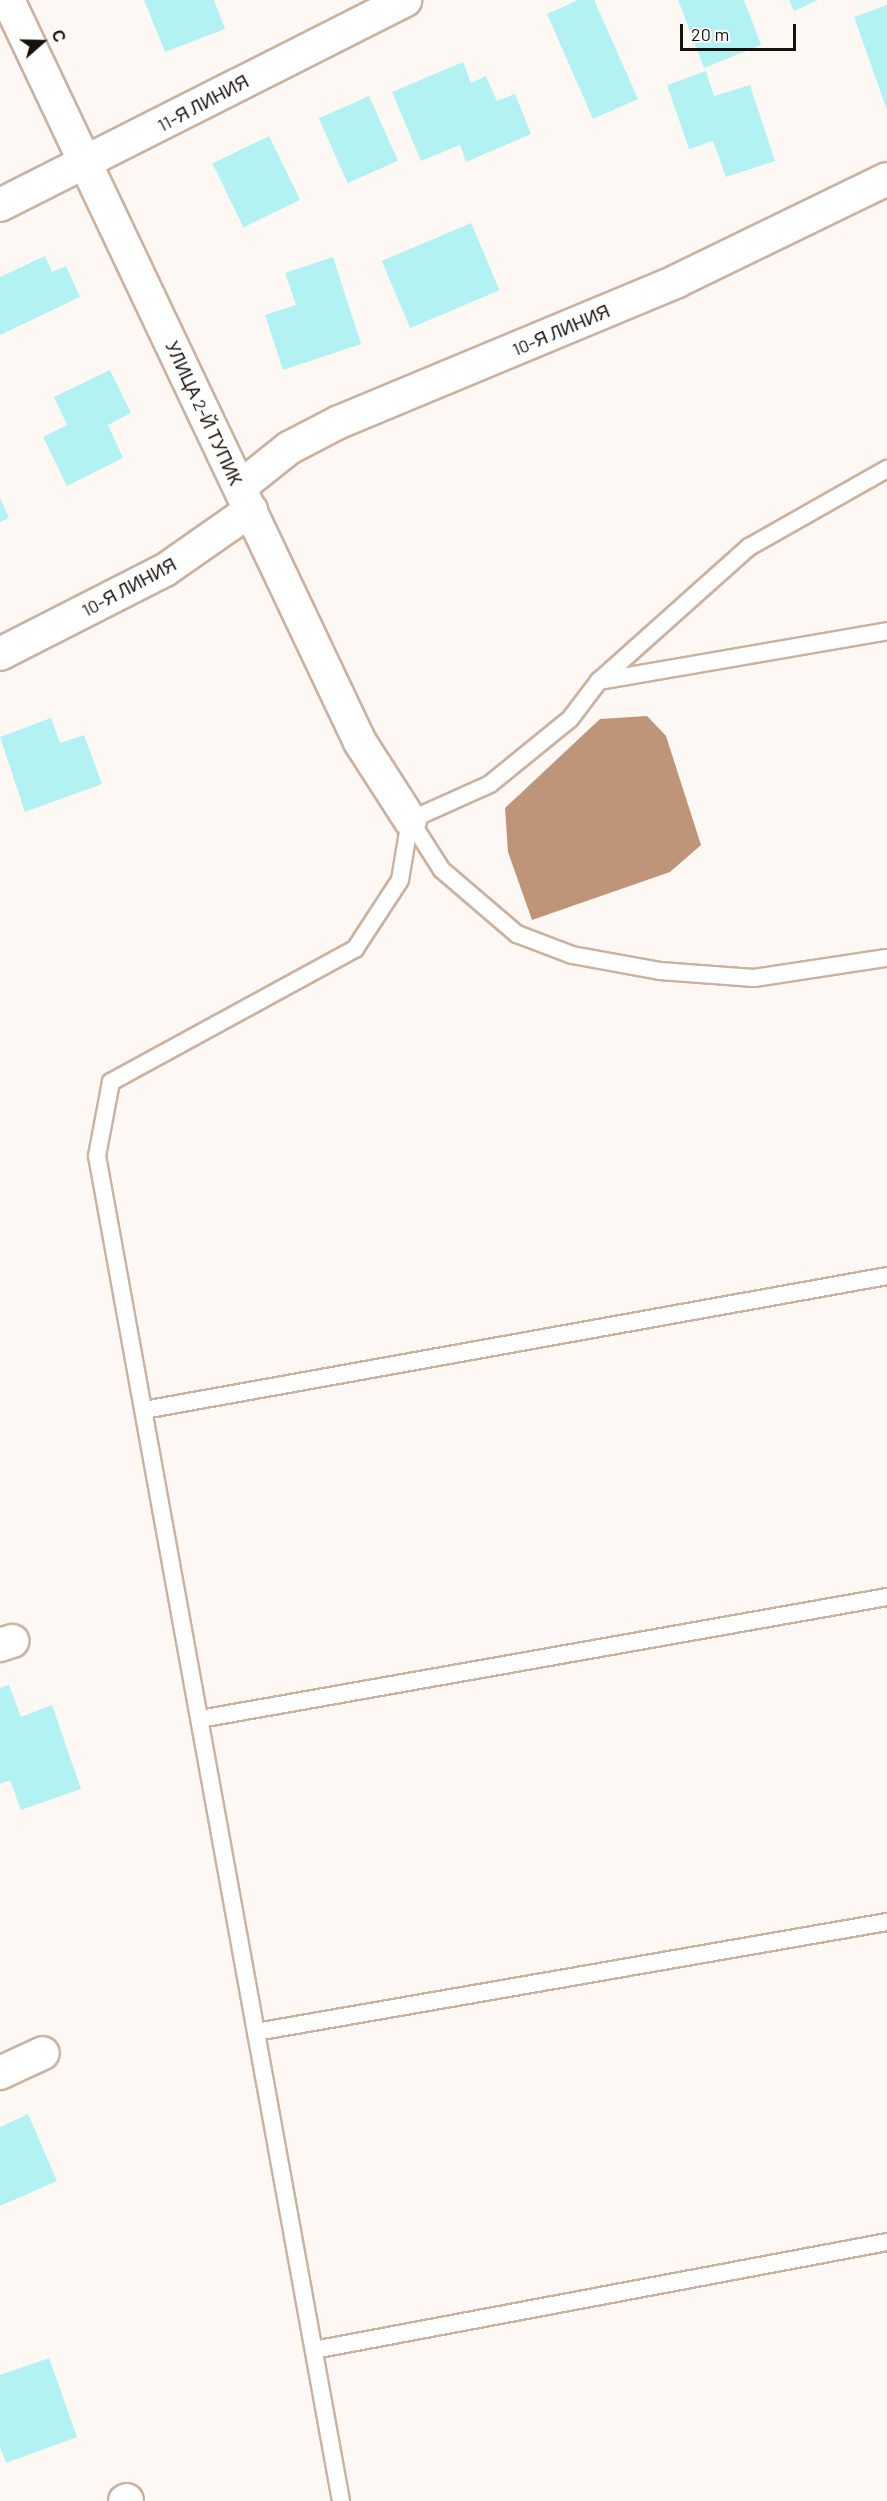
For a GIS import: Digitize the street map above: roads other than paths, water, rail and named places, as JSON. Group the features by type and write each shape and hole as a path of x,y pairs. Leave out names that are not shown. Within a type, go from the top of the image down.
{"street":[{"name":"УЛИЦА 2-Й ТУПИК","path":"8,0 360,742 410,820"},
{"name":"11-Я ЛИНИЯ","path":"0,205 86,164 405,0"},
{"name":"10-Я ЛИНИЯ","path":"0,654 165,570 245,498 289,448 339,422 677,281 887,179"},
{"path":"0,2073 43,2053"}],"lane":[{"path":"410,820 490,784 570,719 599,681 749,547 887,469"},
{"path":"599,681 887,631"},
{"path":"410,820 442,870 517,934 572,955 660,972 754,978 887,958"},
{"path":"341,2501 97,1156 111,1082 355,949 400,880 410,820"},
{"path":"144,1410 887,1276"},
{"path":"200,1719 887,1597"},
{"path":"256,2032 887,1922"},
{"path":"314,2350 887,2242"}]}
